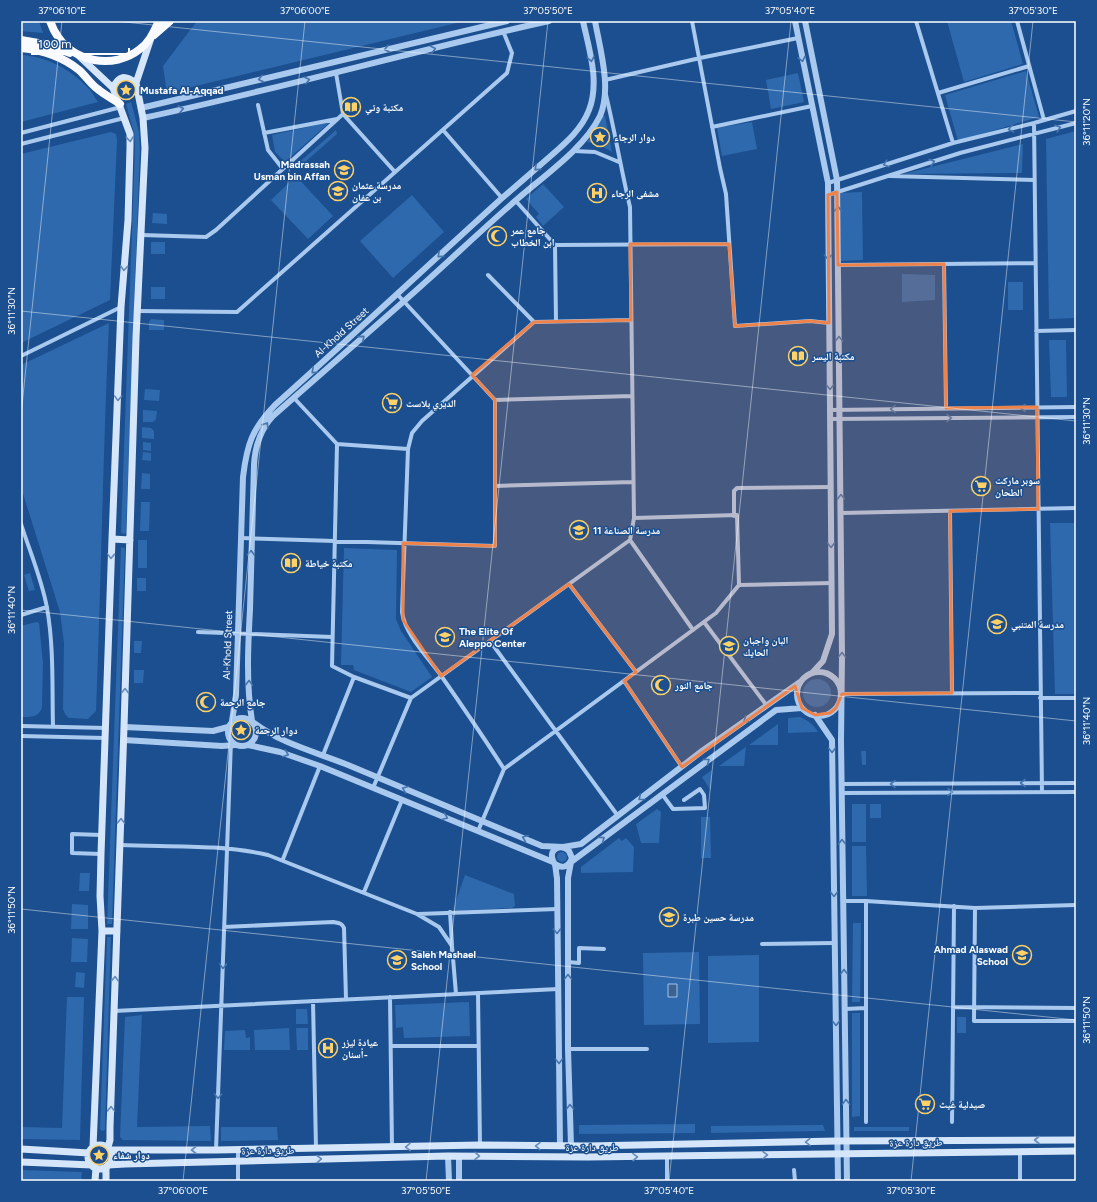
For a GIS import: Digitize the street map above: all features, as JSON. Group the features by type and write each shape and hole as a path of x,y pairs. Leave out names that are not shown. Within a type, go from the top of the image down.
{"highway":[{"path":"50,21 55,33 65,46 79,55"},
{"path":"152,36 159,21"},
{"path":"21,40 44,44 94,60 111,61 127,57 141,48 152,36 170,21"},
{"path":"21,48 42,52 58,58 77,69 97,89 120,106"}],"main road":[{"path":"21,1162 94,1166 102,1168 107,1166 112,1160 109,1149 145,148 143,118 136,83 152,36"},
{"path":"79,55 114,88 130,134 128,220 121,307 105,738 100,896 102,931 91,1150 89,1159 94,1166 95,1181"},
{"path":"114,88 119,78 130,78 136,83"},
{"path":"128,220 143,222"},
{"path":"112,539 130,540"},
{"path":"102,931 117,931"},
{"path":"21,1149 91,1150 100,1145 109,1149 238,1150 480,1145 587,1146 837,1141 1076,1140"},
{"path":"587,1146 588,1157"},
{"name":"طريق دارة عزة","path":"107,1166 125,1164 448,1156 588,1157 1076,1151"},
{"path":"106,1181 107,1166"}],"street":[{"path":"141,108 507,21"},
{"path":"143,118 549,21"},
{"name":"Al-Khold Street","path":"232,721 236,695 245,462 251,436 258,424 275,405 559,148 582,125 592,100 592,67 583,21"},
{"path":"373,788 411,698 630,540 634,518 630,206 619,162 617,140 606,93 595,21"},
{"path":"692,21 726,194 735,326 810,321 829,323"},
{"path":"795,21 828,183 832,634 823,661 812,673"},
{"path":"805,21 837,180 841,513 841,784 847,1181"},
{"path":"916,21 953,143"},
{"path":"1017,21 1044,120"},
{"path":"138,311 237,312 507,73 512,53 502,31"},
{"path":"605,80 700,58 798,38"},
{"path":"938,94 1029,66"},
{"path":"336,73 343,114 395,172"},
{"path":"248,745 254,740 257,732 253,722 249,692 249,634 254,459 258,441 268,422 404,302 515,200 573,151 589,134 600,116 606,93"},
{"path":"258,105 268,150 283,169"},
{"path":"21,133 120,106"},
{"path":"712,127 812,106"},
{"path":"828,183 953,143 1076,111"},
{"path":"142,235 206,237 216,230 343,114"},
{"path":"21,144 124,118"},
{"path":"264,133 338,119"},
{"path":"1034,123 1042,792"},
{"path":"828,195 960,153 1076,123"},
{"path":"443,130 502,198"},
{"path":"559,148 566,157"},
{"path":"573,151 595,152 619,162"},
{"path":"887,176 1034,180"},
{"path":"515,200 555,245 556,321"},
{"path":"555,245 730,244"},
{"path":"838,265 1035,263"},
{"path":"944,264 946,408"},
{"path":"488,275 534,322"},
{"path":"241,538 495,546 495,400 397,294"},
{"path":"21,356 121,307"},
{"path":"504,769 441,676 409,632 403,620 403,543 408,449 412,433 422,421 472,375 534,322 631,320"},
{"path":"1036,331 1076,330"},
{"path":"495,400 632,396"},
{"path":"294,398 337,444 408,449"},
{"path":"830,410 1076,407"},
{"path":"830,419 1076,417"},
{"path":"337,444 332,666 411,698"},
{"path":"831,478 840,478"},
{"path":"495,486 633,482"},
{"path":"734,516 734,491 737,488 831,487"},
{"path":"841,513 1076,508"},
{"path":"950,511 952,694"},
{"path":"478,830 504,769 716,613 740,585 737,515 634,518"},
{"path":"21,524 43,590 47,607 51,647 53,727"},
{"path":"630,540 693,630"},
{"path":"740,585 832,583"},
{"path":"569,584 636,672"},
{"path":"21,615 47,607"},
{"path":"704,622 767,706"},
{"path":"198,632 332,637"},
{"path":"490,641 618,816"},
{"path":"560,1146 557,878 552,853 563,847 581,844 682,766 767,706 806,676 819,672 832,676 838,681 841,687 842,694 840,702 830,713 823,716 808,713 802,708 797,695 800,682"},
{"path":"323,755 354,676"},
{"path":"624,681 682,766"},
{"path":"842,694 1040,693"},
{"path":"1040,698 1076,698"},
{"path":"124,740 232,744 243,746 248,745 280,752 320,766 478,830 554,863 558,867 563,867 568,865 776,710 802,708"},
{"path":"815,715 832,740 838,1181"},
{"path":"216,1150 232,744 228,727 232,721 237,718 242,718 253,722 283,741 323,755 542,846 563,847 569,851 572,858 568,878 568,1049 571,1146"},
{"path":"21,726 106,728"},
{"path":"124,727 213,731 228,727"},
{"path":"21,736 105,738"},
{"path":"282,859 320,766"},
{"path":"673,773 680,781"},
{"path":"841,784 1076,783"},
{"path":"662,794 673,809 704,808 704,795 700,789 684,800"},
{"path":"842,793 1076,792"},
{"path":"364,892 402,800"},
{"path":"101,854 72,853 72,834 102,835"},
{"path":"120,845 227,848 248,850 282,859 417,914 439,928 452,946"},
{"path":"843,901 866,901 975,908 1076,905"},
{"path":"866,901 866,1122"},
{"path":"952,1122 954,906"},
{"path":"975,908 974,1021 1076,1021"},
{"path":"417,914 557,909"},
{"path":"450,912 456,994"},
{"path":"224,927 333,922 339,923 344,928 346,1000"},
{"path":"762,944 834,943"},
{"path":"568,962 579,963 579,948 604,949"},
{"path":"114,1010 558,989"},
{"path":"478,993 480,1145"},
{"path":"390,997 392,1147"},
{"path":"313,1001 316,1148"},
{"path":"845,1009 866,1008"},
{"path":"953,1008 1076,1008"},
{"path":"391,1046 478,1046"},
{"path":"568,1049 647,1049"},
{"path":"238,1150 238,1181"},
{"path":"1020,1151 1020,1181"},
{"path":"448,1156 449,1181"},
{"path":"459,1156 459,1181"},
{"path":"666,1156 667,1181"},
{"path":"794,1170 795,1181"}],"highlighted area":[{"path":"837,192 838,265 944,264 946,408 1037,407 1038,509 950,511 952,693 842,694 836,708 830,713 815,715 802,708 795,686 682,767 624,681 636,672 569,584 441,676 403,620 403,543 495,546 495,400 472,375 534,322 631,320 630,244 729,244 735,326 810,321 829,323 828,195"}],"shaded area":[{"path":"21,21 39,21 43,33 21,31"},
{"path":"197,21 465,21 167,93 163,66"},
{"path":"947,21 1011,21 1023,64 964,82"},
{"path":"21,55 47,60 64,68 87,87 98,102 21,122"},
{"path":"1026,71 1039,117 958,141 945,95"},
{"path":"798,73 804,102 771,109 766,80"},
{"path":"131,102 139,132 140,148 126,533 123,534 121,532 135,147 134,133 126,104"},
{"path":"603,115 605,116 612,152 600,145 587,142"},
{"path":"330,122 285,162 275,152 272,135"},
{"path":"752,122 757,149 722,156 717,128"},
{"path":"336,130 337,134 297,169 295,166"},
{"path":"1076,131 1076,318 1049,319 1046,139"},
{"path":"111,132 116,134 117,140 110,300 21,343 21,154"},
{"path":"1023,144 1022,173 903,174"},
{"path":"296,176 333,216 308,239 271,200"},
{"path":"543,184 564,207 543,226 536,217 539,214 526,199"},
{"path":"862,192 863,260 841,261 839,193"},
{"path":"412,195 444,232 393,278 360,241"},
{"path":"153,213 167,214 167,224 152,223"},
{"path":"151,242 165,242 165,254 151,254"},
{"path":"902,274 935,275 935,300 902,302"},
{"path":"1008,282 1023,282 1023,310 1008,310"},
{"path":"151,287 165,287 165,299 151,299"},
{"path":"151,319 164,320 164,330 149,330 149,322"},
{"path":"109,323 96,711 88,719 69,718 63,709 64,643 60,612 21,487 21,365"},
{"path":"1049,340 1066,340 1067,397 1051,397"},
{"path":"145,389 160,390 159,401 144,400"},
{"path":"143,410 157,411 156,419 153,422 143,422"},
{"path":"142,427 151,428 154,431 154,439 142,438"},
{"path":"143,442 151,443 151,451 143,450"},
{"path":"143,452 151,453 151,461 142,460"},
{"path":"142,473 150,474 150,489 141,489"},
{"path":"141,502 150,502 149,531 140,531"},
{"path":"1050,523 1076,523 1076,694 1055,694"},
{"path":"138,540 147,540 147,568 138,568"},
{"path":"121,547 125,548 112,924 107,924"},
{"path":"344,548 397,550 396,619 401,631 432,677 411,692 354,670 353,665 341,665"},
{"path":"30,573 35,590 29,591 24,575"},
{"path":"137,578 146,578 146,591 137,591"},
{"path":"36,622 39,623 43,663 42,708 36,715 31,717 21,717 21,626"},
{"path":"134,641 142,641 141,653 134,653"},
{"path":"134,670 144,670 143,683 134,683"},
{"path":"817,679 827,683 831,693 827,703 817,707 807,703 803,693 807,683"},
{"path":"800,717 810,723 818,732 788,733 788,718"},
{"path":"241,721 247,724 250,730 247,736 241,739 235,736 232,730 235,724"},
{"path":"778,724 778,745 749,745"},
{"path":"746,747 744,766 719,766"},
{"path":"861,751 866,751 866,765 862,765"},
{"path":"712,770 711,791 702,777"},
{"path":"852,804 866,804 866,842 852,842"},
{"path":"870,804 881,804 881,818 870,818"},
{"path":"657,809 661,812 659,843 641,843 636,824"},
{"path":"701,817 710,817 711,858 701,858"},
{"path":"619,838 622,841 626,838 634,847 633,872 581,873 581,867"},
{"path":"852,846 866,846 867,896 852,896"},
{"path":"560,852 564,852 566,853 566,861 560,862 557,859 557,855"},
{"path":"80,873 90,873 89,891 79,891"},
{"path":"465,875 514,894 515,906 512,908 456,911 453,909"},
{"path":"72,904 88,905 88,929 71,929"},
{"path":"853,923 861,923 860,1002 852,1002"},
{"path":"107,937 111,937 105,1130 102,1131 100,1129"},
{"path":"72,938 88,939 87,962 71,962"},
{"path":"699,952 700,1024 644,1025 643,953"},
{"path":"759,955 759,1042 708,1043 708,956"},
{"path":"76,972 85,973 84,988 75,987"},
{"path":"668,984 677,984 677,997 668,997"},
{"path":"67,997 84,997 80,1140 21,1139 21,1127 62,1128"},
{"path":"469,1002 470,1036 404,1038 403,1027 396,1028 395,1005"},
{"path":"296,1009 307,1009 308,1024 296,1024"},
{"path":"852,1013 860,1013 860,1116 852,1117"},
{"path":"142,1015 137,1127 210,1126 211,1141 123,1140 120,1137 125,1017"},
{"path":"957,1017 966,1017 966,1033 957,1033"},
{"path":"289,1028 290,1050 255,1050 254,1030"},
{"path":"296,1028 308,1028 308,1050 297,1050"},
{"path":"245,1030 246,1038 250,1037 250,1050 224,1050 225,1031"},
{"path":"695,1124 695,1133 579,1134 579,1125"},
{"path":"823,1125 825,1131 711,1133 711,1126"},
{"path":"221,1127 277,1127 278,1140 221,1141"},
{"path":"854,1127 909,1127 909,1131 854,1131"},
{"path":"21,1170 82,1172 81,1181 21,1181"}],"place":[{"name":"Mustafa Al-Aqqad","path":"126,90"},
{"name":"مكتبة وتي","path":"351,107"},
{"name":"دوار الرجاء","path":"600,137"},
{"name":"Madrassah Usman bin Affan","path":"344,170"},
{"name":"مدرسة عثمان بن عفان","path":"338,191"},
{"name":"مشفى الرجاء","path":"597,193"},
{"name":"جامع عمر ابن الخطاب","path":"497,236"},
{"name":"مكتبة اليسر","path":"798,356"},
{"name":"الديري بلاست","path":"392,403"},
{"name":"سوبر ماركت الطحان","path":"981,486"},
{"name":"مدرسة الصناعة 11","path":"579,530"},
{"name":"مكتبة خياطة","path":"291,563"},
{"name":"مدرسة المتنبي","path":"997,624"},
{"name":"The Elite Of Aleppo Center","path":"445,637"},
{"name":"البان واجبان الحايك","path":"729,646"},
{"name":"جامع النور","path":"661,685"},
{"name":"جامع الرحمة","path":"206,702"},
{"name":"دوار الرحمة","path":"241,730"},
{"name":"مدرسة حسين طبرة","path":"669,917"},
{"name":"Ahmad Alaswad School","path":"1022,955"},
{"name":"Saleh Mashael School","path":"397,960"},
{"name":"عيادة ليزر أسنان-","path":"328,1048"},
{"name":"صيدلية غيث","path":"925,1104"},
{"name":"دوار شفاء","path":"99,1155"}]}
